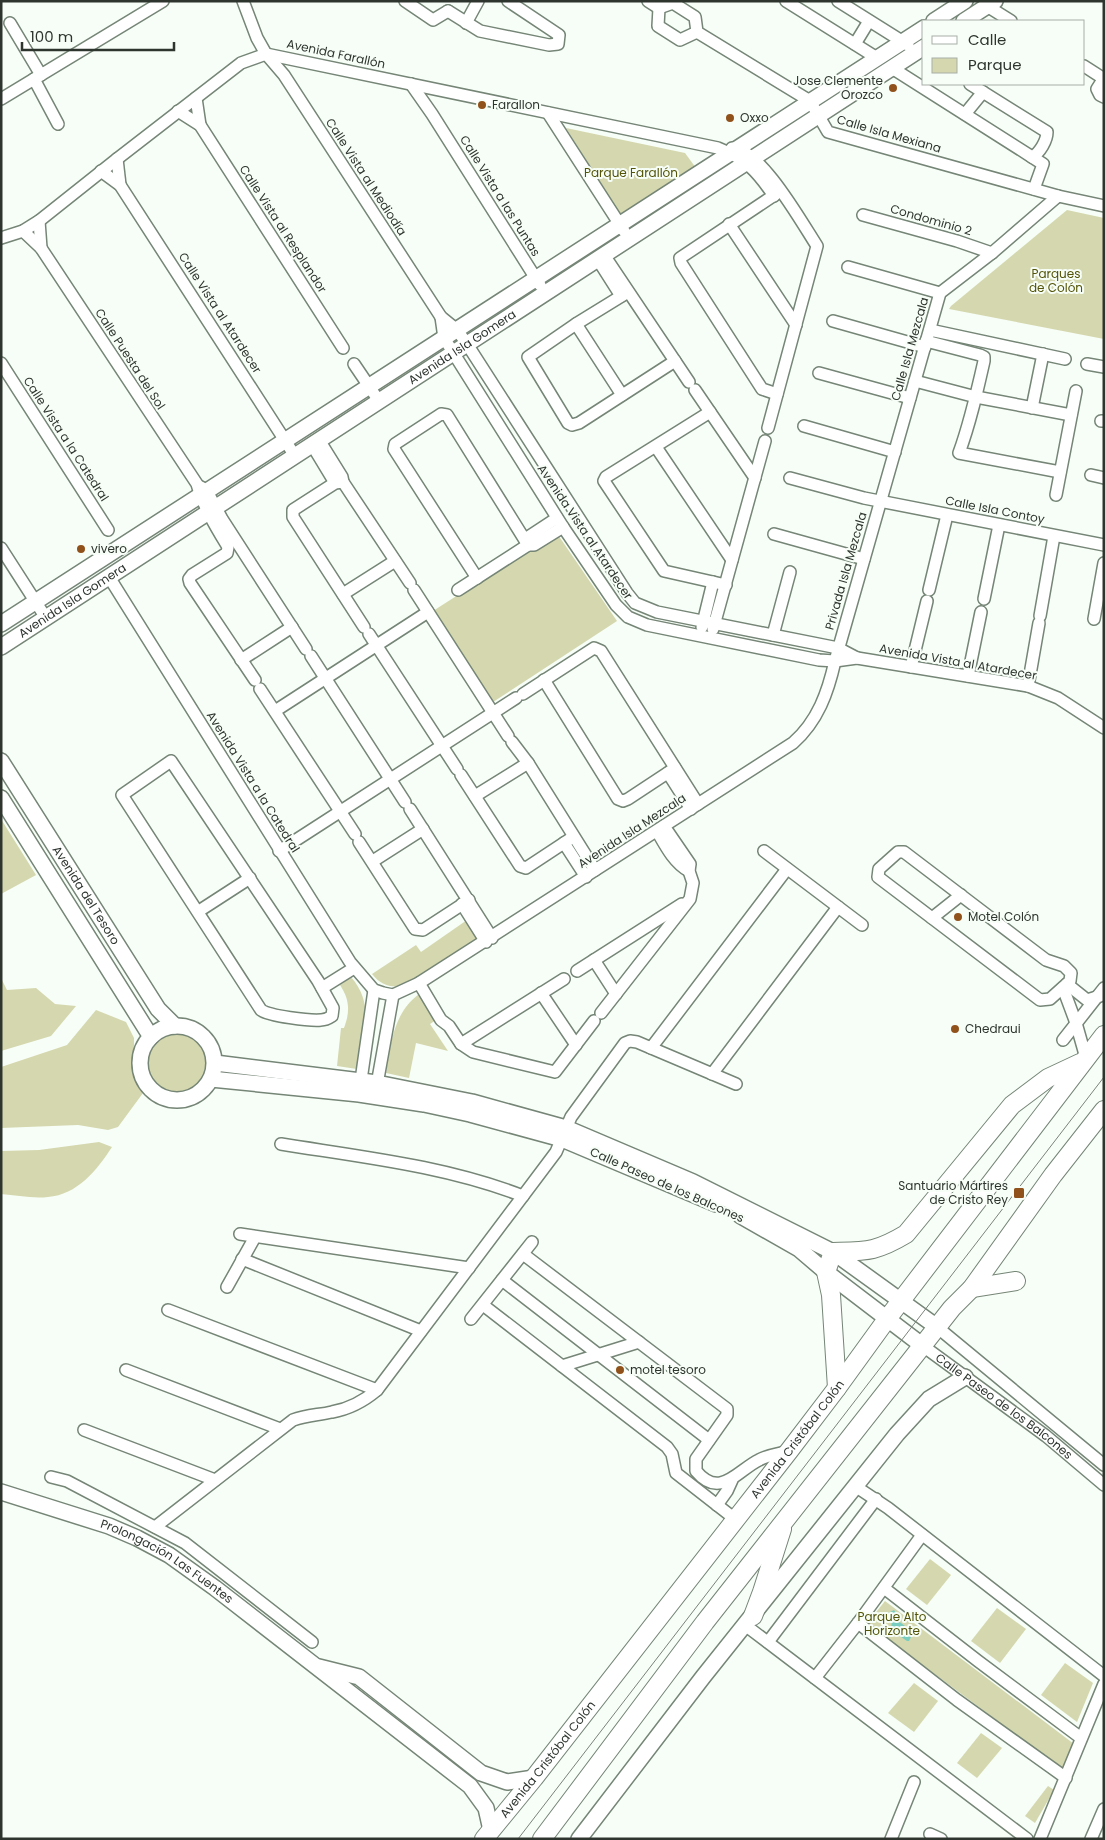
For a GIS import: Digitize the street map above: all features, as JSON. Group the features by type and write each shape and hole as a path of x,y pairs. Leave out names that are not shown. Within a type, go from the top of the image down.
{"main road":[{"name":"Avenida Cristóbal Colón","path":"486,1836 534,1778 837,1388 887,1319 1104,1035"},
{"path":"837,1388 831,1294 826,1272 833,1252 868,1251 887,1245 906,1234 1012,1106 1048,1078 1084,1060"},
{"path":"542,1839 786,1518 937,1327 972,1288 1053,1176 1104,1110"},
{"path":"972,1288 1016,1281"},
{"path":"749,1620 762,1592 786,1518"}],"street":[{"path":"1,99 163,1"},
{"name":"Calle Vista al Mediodía","path":"243,1 257,38 266,54 284,75 441,316 450,334"},
{"path":"404,1 433,20 448,6 480,32 548,46 558,44 559,36 508,1"},
{"path":"466,22 478,1"},
{"path":"648,1 659,8"},
{"path":"786,1 877,58"},
{"path":"838,1 903,42 922,51"},
{"path":"936,20 965,1"},
{"path":"673,3 695,17 697,32 680,40 658,26 659,8 673,3"},
{"path":"966,20 991,4 1010,20"},
{"path":"855,44 869,21"},
{"path":"10,23 38,77 58,124"},
{"name":"Avenida Isla Gomera","path":"1,624 201,490 286,440 536,279 729,150 810,102 922,29"},
{"name":"Calle Isla Mexiana","path":"697,32 810,102 828,132 1058,196 1104,206"},
{"name":"Avenida Isla Gomera","path":"1,647 892,68 922,51"},
{"path":"1,238 23,231 39,221 178,111 241,64 266,54"},
{"name":"Avenida Farallón","path":"266,54 729,150 750,160"},
{"path":"1085,67 1104,78 1097,89 1104,97"},
{"path":"892,68 1043,164 1034,189"},
{"name":"Calle Vista a las Puntas","path":"411,84 545,293"},
{"path":"972,85 1047,132 1047,137 1036,155 1032,157"},
{"path":"432,114 433,89"},
{"path":"965,114 983,92"},
{"name":"Calle Vista al Resplandor","path":"196,98 200,125 343,348"},
{"name":"Calle Vista al Resplandor","path":"178,111 200,125"},
{"path":"548,113 629,239"},
{"name":"Calle Vista al Atardecer","path":"117,159 120,185"},
{"path":"750,160 760,176 777,193 818,246 768,428"},
{"name":"Calle Vista al Atardecer","path":"101,171 120,185 295,456"},
{"path":"777,193 680,258 680,263 762,389 777,394"},
{"name":"Calle Isla Mezcala","path":"880,502 940,294 992,253 1058,196"},
{"name":"Condominio 2","path":"863,215 957,241 992,253"},
{"name":"Calle Puesta del Sol","path":"39,221 41,248"},
{"path":"729,224 796,325"},
{"name":"Calle Puesta del Sol","path":"23,231 41,248 201,490 212,510"},
{"path":"601,257 624,294 675,361 755,478"},
{"path":"848,267 940,294"},
{"path":"624,294 528,357 568,423 572,425 579,423 675,361"},
{"path":"833,321 927,339 1043,354 1065,359"},
{"path":"576,324 622,395"},
{"name":"Avenida Vista al Atardecer","path":"450,334 635,603 650,610 838,648 857,658"},
{"path":"927,339 984,357 976,397 958,453 1060,472"},
{"name":"Avenida Vista al Atardecer","path":"460,348 560,522 616,605 628,617 647,625 819,660 857,658 1028,686 1058,698 1104,728"},
{"path":"1032,408 1043,354"},
{"name":"Calle Vista a la Catedral","path":"1,363 108,530"},
{"path":"354,364 379,401"},
{"path":"1087,364 1104,367"},
{"path":"819,373 910,398"},
{"path":"915,380 976,397 1072,415"},
{"path":"1056,495 1076,391"},
{"path":"710,412 606,477 604,481 664,571 726,585"},
{"path":"477,578 394,449 395,444 442,414 447,415 527,542"},
{"path":"804,426 895,452"},
{"path":"709,622 726,585 765,441"},
{"path":"315,443 395,560 510,739 528,763 569,840 590,874"},
{"path":"656,447 732,560"},
{"path":"1091,476 1104,478"},
{"name":"Calle Isla Contoy","path":"790,478 880,502 1104,545"},
{"path":"340,481 293,510 293,517 520,866 526,868 569,840"},
{"name":"Privada Isla Mezcala","path":"838,648 880,502"},
{"path":"212,510 292,627 408,805 489,940"},
{"path":"212,510 228,546 227,553 192,575 189,579 190,583 339,809 414,928 423,930 465,902"},
{"path":"911,667 947,515"},
{"path":"458,590 527,542 560,522"},
{"path":"984,600 999,525"},
{"path":"774,534 864,559"},
{"path":"1028,686 1054,536"},
{"path":"1,548 46,618"},
{"path":"343,594 395,560"},
{"path":"1094,619 1104,563"},
{"path":"772,635 790,572"},
{"name":"Avenida Vista a la Catedral","path":"109,577 352,965 383,993"},
{"path":"705,637 709,622 713,582"},
{"path":"275,711 428,612"},
{"path":"968,676 981,612"},
{"path":"241,660 292,627"},
{"path":"278,848 391,779 594,648 598,648 601,651 671,771 695,806"},
{"name":"Avenida Isla Mezcala","path":"383,993 422,982 793,743 803,734 824,701 838,648"},
{"path":"544,680 618,799 625,801 671,771"},
{"name":"Avenida del Tesoro","path":"1,761 158,1009 175,1026"},
{"path":"172,762 250,878 334,1008 332,1016 329,1018 317,1020 265,1014 261,1010 199,911 122,795 172,762"},
{"path":"475,796 528,763"},
{"name":"Avenida del Tesoro","path":"1,798 151,1037"},
{"path":"373,862 423,829"},
{"path":"422,982 441,1020 449,1026 461,1044 473,1052 555,1072 690,899 693,883 689,871 682,867 668,850 660,829"},
{"path":"764,851 862,925"},
{"path":"898,852 904,852 961,895 1046,960 1067,967 1072,977 1065,986 1050,999 1040,1000 878,877 879,869 898,852"},
{"path":"651,1048 787,869"},
{"path":"199,911 250,878"},
{"path":"932,918 961,895"},
{"path":"577,971 690,899"},
{"path":"712,1074 838,907"},
{"path":"594,960 616,994"},
{"path":"320,984 352,965"},
{"path":"461,1044 564,979"},
{"path":"1065,986 1088,1000 1102,993"},
{"path":"1065,986 1084,1060"},
{"path":"360,1088 383,993"},
{"path":"376,1090 383,993"},
{"path":"541,993 576,1045"},
{"path":"1063,1040 1102,993"},
{"path":"175,1026 186,1027 196,1031 205,1038 211,1047 215,1063 211,1079 205,1088 196,1095 186,1099 170,1099 155,1093 142,1076 140,1065 141,1054 151,1037 166,1028 175,1026"},
{"path":"155,1527 293,1420 302,1416 334,1412 346,1408 365,1400 377,1390 556,1152 571,1117 625,1043 634,1041 736,1084"},
{"name":"Calle Paseo de los Balcones","path":"215,1063 360,1088 472,1102 693,1182 833,1252 937,1327 1104,1465"},
{"name":"Calle Paseo de los Balcones","path":"211,1079 360,1088"},
{"name":"Calle Paseo de los Balcones","path":"564,1134 730,1210 799,1249 887,1319 1046,1436 1104,1484"},
{"path":"281,1144 410,1164 503,1188 523,1196"},
{"path":"240,1234 469,1268"},
{"path":"227,1287 255,1236"},
{"path":"471,1319 532,1242"},
{"path":"523,1254 727,1409 727,1415 696,1459 696,1471 705,1480 711,1482 732,1480"},
{"path":"242,1259 422,1331"},
{"path":"502,1280 709,1440"},
{"path":"483,1304 667,1447 672,1454 676,1473 735,1519"},
{"path":"168,1310 377,1390"},
{"path":"562,1366 639,1342"},
{"path":"945,1362 953,1363 960,1358 959,1346"},
{"path":"126,1370 280,1429"},
{"path":"579,1839 703,1677 923,1404 965,1377"},
{"path":"84,1430 215,1480"},
{"path":"717,1505 732,1480 761,1458 788,1451"},
{"path":"51,1477 67,1481 185,1542 312,1642"},
{"path":"855,1486 876,1499 1104,1676"},
{"name":"Prolongación Las Fuentes","path":"1,1492 109,1526 169,1555 215,1588 470,1786 486,1808 486,1836"},
{"path":"768,1642 876,1499"},
{"path":"815,1678 922,1535"},
{"path":"884,1588 978,1662 1081,1738"},
{"path":"749,1620 768,1642 1027,1839"},
{"path":"858,1622 957,1700 1066,1778"},
{"name":"Prolongación Las Fuentes","path":"313,1665 359,1677 481,1773 507,1782 534,1778"},
{"path":"1040,1839 1104,1684"},
{"path":"891,1839 914,1782"},
{"path":"1092,1839 1104,1809"},
{"path":"930,1834 941,1839"}],"green space":[{"name":"Parque Farallón","path":"566,128 685,153 696,168 621,216"},
{"name":"Parques de Colón","path":"1067,210 1104,218 1104,339 949,309 951,306"},
{"path":"556,532 617,621 493,702 433,611"},
{"path":"1,819 36,875 1,894"},
{"path":"467,920 479,935 478,940 412,983 401,986 385,985 372,974 416,945 421,952"},
{"path":"351,977 359,988 363,999 366,1021 357,1069 337,1066 341,1028 344,1028 348,1011 346,996 340,985"},
{"path":"1,978 7,990 36,988 55,1004 76,1006 51,1036 1,1051"},
{"path":"419,994 436,1020 430,1024 448,1051 416,1043 409,1078 386,1073 398,1020 410,1002"},
{"path":"96,1010 126,1022 134,1038 134,1072 143,1093 118,1127 108,1130 78,1125 1,1128 1,1067 67,1045"},
{"path":"177,1034 194,1039 199,1043 203,1048 208,1065 203,1082 199,1087 194,1091 177,1096 160,1091 155,1087 151,1082 146,1065 151,1048 155,1043 160,1039"},
{"path":"99,1142 112,1147 93,1172 68,1192 42,1197 1,1194 1,1151 39,1150"},
{"path":"930,1559 951,1575 927,1605 906,1589"},
{"name":"Parque Alto Horizonte","path":"885,1601 1074,1744 1063,1770 869,1625 869,1621"},
{"path":"997,1608 1026,1629 1000,1663 971,1641"},
{"path":"1065,1663 1093,1683 1077,1722 1041,1695"},
{"path":"914,1683 938,1701 914,1732 888,1713"},
{"path":"981,1733 1002,1748 977,1778 957,1763"},
{"path":"1048,1786 1054,1790 1035,1823 1025,1816"}],"water":[{"path":"894,1610 897,1620 909,1629 911,1637 909,1641 891,1630 892,1620 888,1613"}],"tram line":[{"path":"518,1839 1104,1077"}],"place":[{"name":"Jose Clemente Orozco","path":"893,88"},
{"name":"Farallon","path":"482,105"},
{"name":"Oxxo","path":"730,118"},
{"name":"vivero","path":"81,549"},
{"name":"Motel Colón","path":"958,917"},
{"name":"Chedraui","path":"955,1029"},
{"name":"Santuario Mártires de Cristo Rey","path":"1019,1193"},
{"name":"motel tesoro","path":"620,1370"}]}
